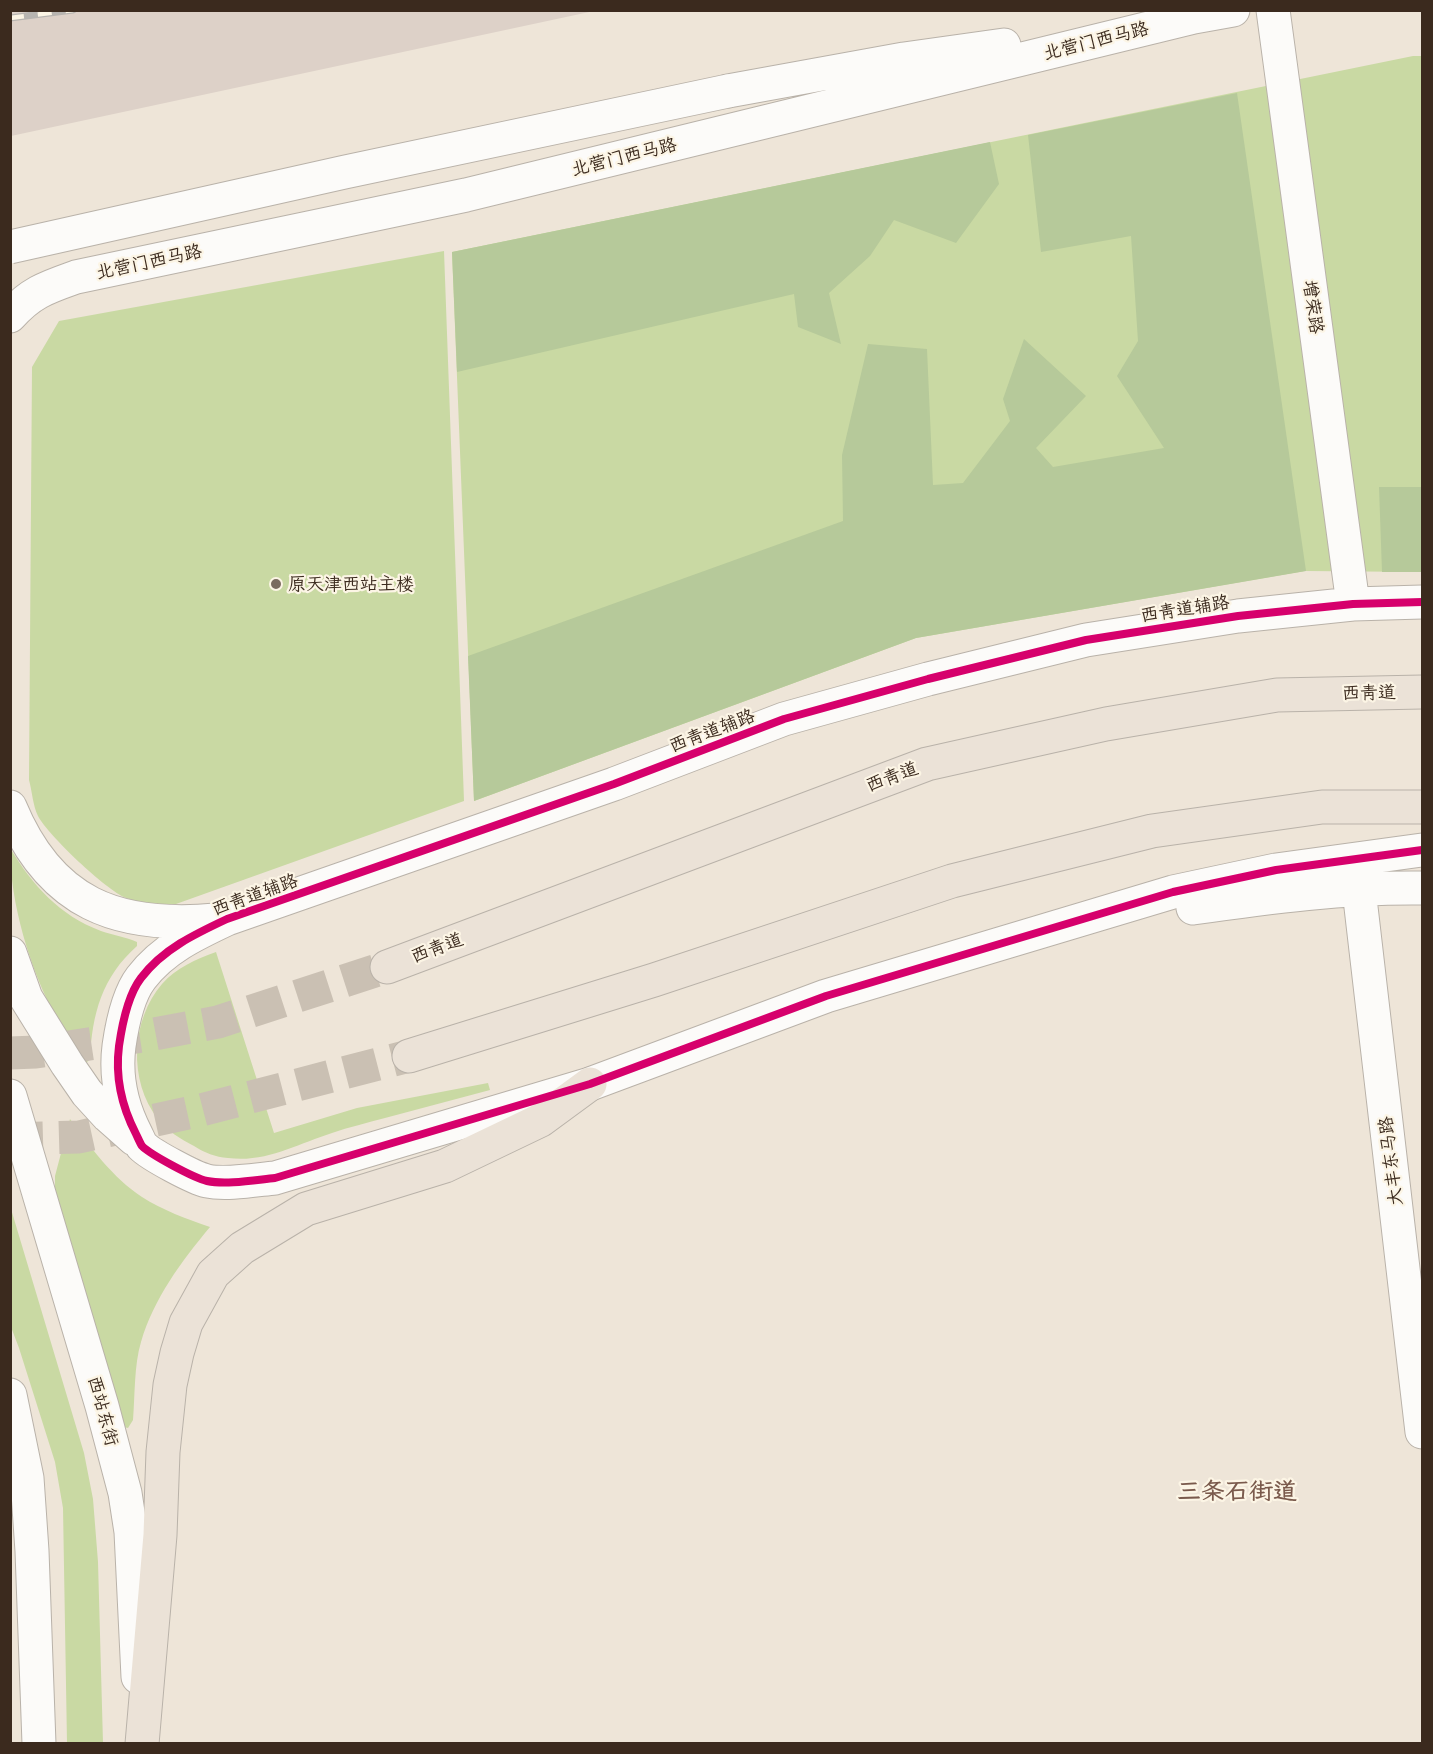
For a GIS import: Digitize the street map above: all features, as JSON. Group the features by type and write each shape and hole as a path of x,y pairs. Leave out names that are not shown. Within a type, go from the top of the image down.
{"main road":[{"name":"西青道","path":"387,967 927,764 1106,724 1277,695 1422,692"},
{"path":"409,1056 654,980 952,881 1152,831 1322,807 1422,807"},
{"path":"142,1740 160,1535 163,1452 170,1385 186,1323 213,1274 242,1248 306,1209 445,1166 541,1120 590,1084"}],"street":[{"name":"北营门西马路","path":"14,311 40,290 76,277 466,195 1194,17 1233,10"},
{"name":"增荣路","path":"1273,10 1353,604"},
{"path":"10,247 356,170 728,92 904,59 1194,17"},
{"name":"西青道辅路","path":"142,1146 126,1112 119,1080 118,1056 127,1008 140,979 163,956 191,936 227,919 614,784 784,719 928,679 1086,640 1238,616 1353,604 1422,602"},
{"path":"10,807 29,847 43,865 61,885 86,901 108,912 161,922 189,923 227,919"},
{"path":"10,953 26,998 44,1029 87,1093 101,1108 142,1146 181,1170 207,1180 241,1182 275,1178 590,1084 826,996 1173,892 1276,870 1422,850"},
{"path":"1058,927 1293,894 1422,888"},
{"name":"大丰东马路","path":"1359,890 1422,1432"},
{"name":"西站东街","path":"10,1096 99,1395 124,1493 131,1532 142,1740"},
{"path":"10,1395 27,1478 39,1743"}],"shaded area":[{"path":"11,10 594,10 594,11 11,136"}],"green space":[{"path":"1422,56 1422,572 1305,571 916,638 474,801 452,252"},
{"path":"1237,93 1306,571 916,638 474,801 468,656 843,521 842,455 868,344 927,349 933,485 963,483 1010,421 1003,399 1024,339 1086,396 1036,448 1053,467 1164,448 1117,376 1138,341 1131,236 1041,252 1028,135"},
{"path":"990,142 999,184 956,243 894,220 870,256 829,293 841,344 798,327 794,294 457,372 452,252"},
{"path":"444,251 464,801 176,904 145,903 126,898 92,874 44,825 36,812 29,780 32,367 59,321"},
{"path":"1379,487 1422,487 1422,572 1382,572"},
{"path":"10,848 38,887 72,917 101,931 137,942 137,946 115,970 101,997 93,1027 90,1059 87,1062 83,1062 66,1036 47,1000 30,958 14,891"},
{"path":"216,952 274,1133 357,1108 488,1083 490,1090 345,1129 281,1152 255,1158 228,1158 202,1151 174,1134 158,1119 148,1104 138,1069 137,1051 144,1015 162,984 187,965"},
{"path":"70,1119 103,1161 131,1189 166,1210 210,1227 170,1281 153,1310 141,1342 137,1361 133,1420 128,1428 119,1426 55,1192 55,1176"},
{"path":"11,1209 84,1453 93,1499 98,1562 103,1743 67,1743 63,1508 55,1462 11,1327"}],"tunnel":[{"path":"10,1053 36,1052 218,1022 387,967"},
{"path":"10,1139 79,1137 197,1111 409,1056"}],"railway":[{"path":"10,18 73,10"}],"cycle path":[{"path":"1422,602 1353,604 1238,616 1086,640 928,679 784,719 614,784 227,919 169,951 136,985 126,1010 119,1046 118,1069 121,1092 131,1124 141,1145 163,1160 207,1181 232,1182 275,1178 590,1084 826,996 1173,892 1276,870 1422,850"}],"place":[{"name":"原天津西站主楼","path":"276,584"}],"district":[{"name":"三条石街道","path":"1237,1492"}]}
